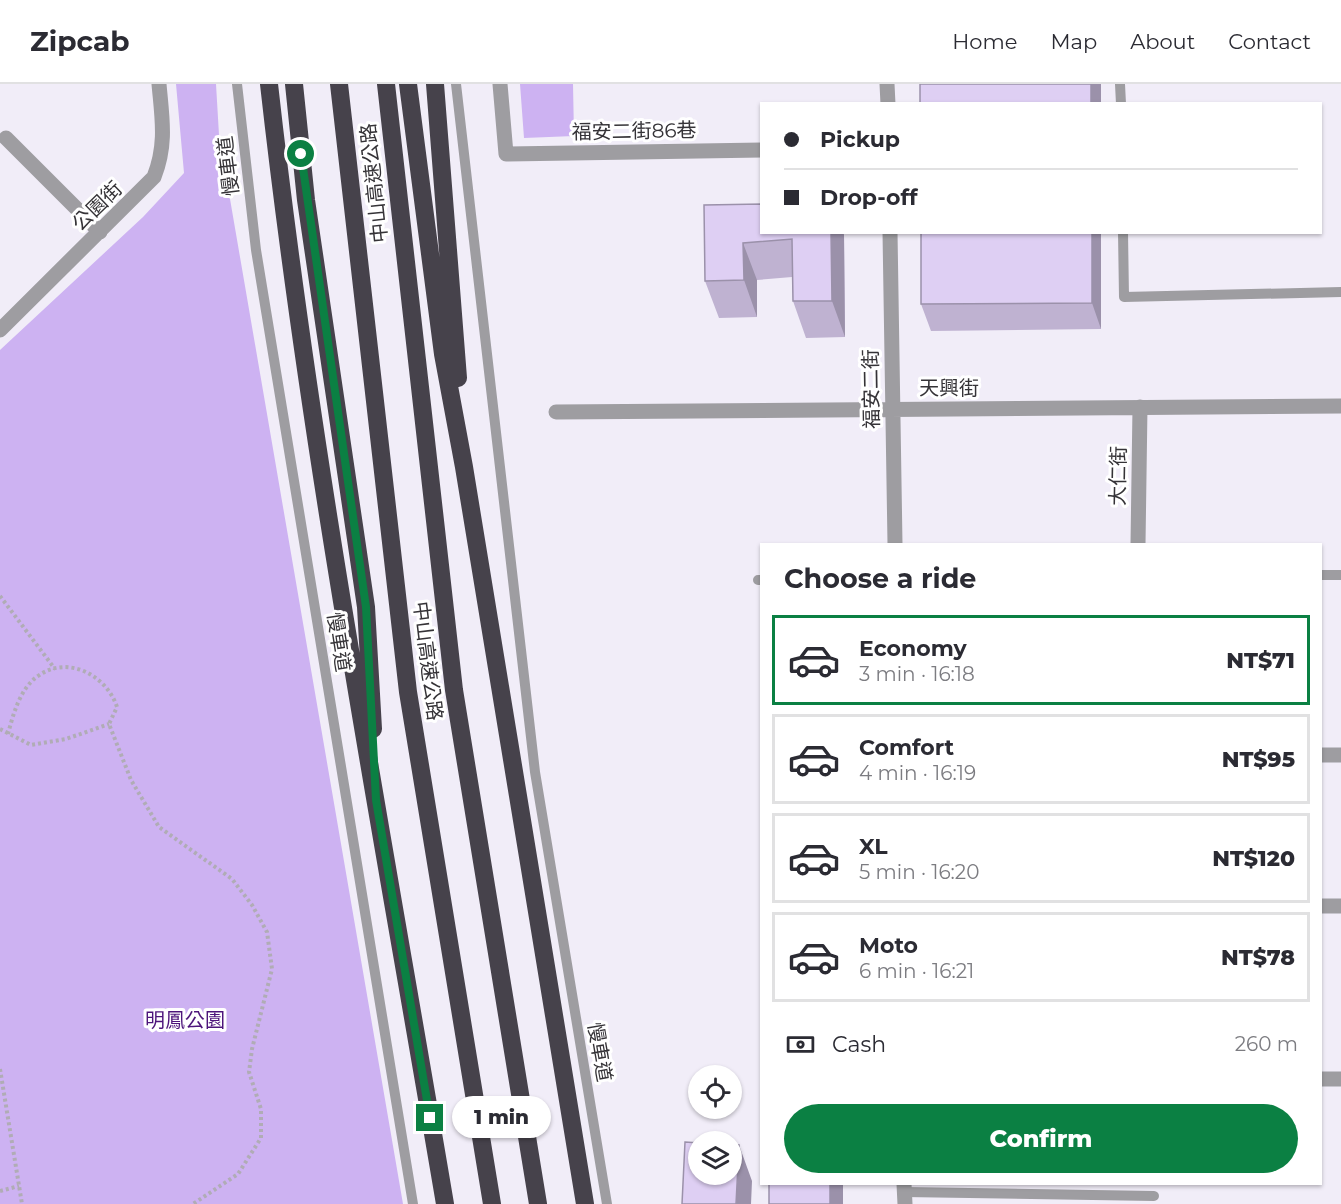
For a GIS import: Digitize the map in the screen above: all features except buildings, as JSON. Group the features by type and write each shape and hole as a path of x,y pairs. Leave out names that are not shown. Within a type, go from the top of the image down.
{"highway":[{"path":"269,84 289,262 347,638 445,1204"},
{"path":"294,84 306,200 366,607 376,800"},
{"name":"中山高速公路","path":"339,84 408,692 492,1204"},
{"name":"中山高速公路","path":"386,84 454,690 538,1204"},
{"path":"408,84 443,354 465,467 585,1204"},
{"path":"435,84 465,467"}],"street":[{"name":"公園街","path":"0,330 154,177 163,156 159,84"},
{"name":"福安二街86巷","path":"500,84 506,154 760,150"},
{"path":"887,84 888,102"},
{"path":"6,138 100,232"},
{"name":"福安二街","path":"890,234 895,543"},
{"name":"天興街","path":"556,412 1341,406"},
{"name":"大仁街","path":"1138,543 1140,407"},
{"path":"1322,755 1341,755"},
{"path":"1322,906 1341,906"},
{"path":"1322,1079 1341,1079"}],"lane":[{"name":"慢車道","path":"237,84 256,250 413,1204"},
{"name":"慢車道","path":"456,84 534,772 607,1204"},
{"path":"1120,84 1121,102"},
{"path":"1123,234 1124,297 1341,292"},
{"path":"1322,575 1341,575"},
{"path":"904,1193 1154,1196"}],"path":[{"path":"0,596 55,669"},
{"path":"0,729 8,734 31,745 66,739 109,724 117,707 113,695 102,680 82,669 55,669 37,676 28,687 16,706 8,734"},
{"path":"109,724 131,780 159,827 232,879 252,905 267,932 272,969 252,1049 249,1072 261,1109 261,1138 238,1174 193,1204"},
{"path":"0,1070 22,1204"},
{"path":"0,1191 19,1186"}],"green space":[{"name":"明鳳公園","path":"176,84 216,84 219,135 403,1204 0,1204 0,350 143,217 184,173"},
{"path":"520,84 573,84 574,136 524,138"}],"route":[{"path":"301,154 366,607 376,800 430,1118"}]}
